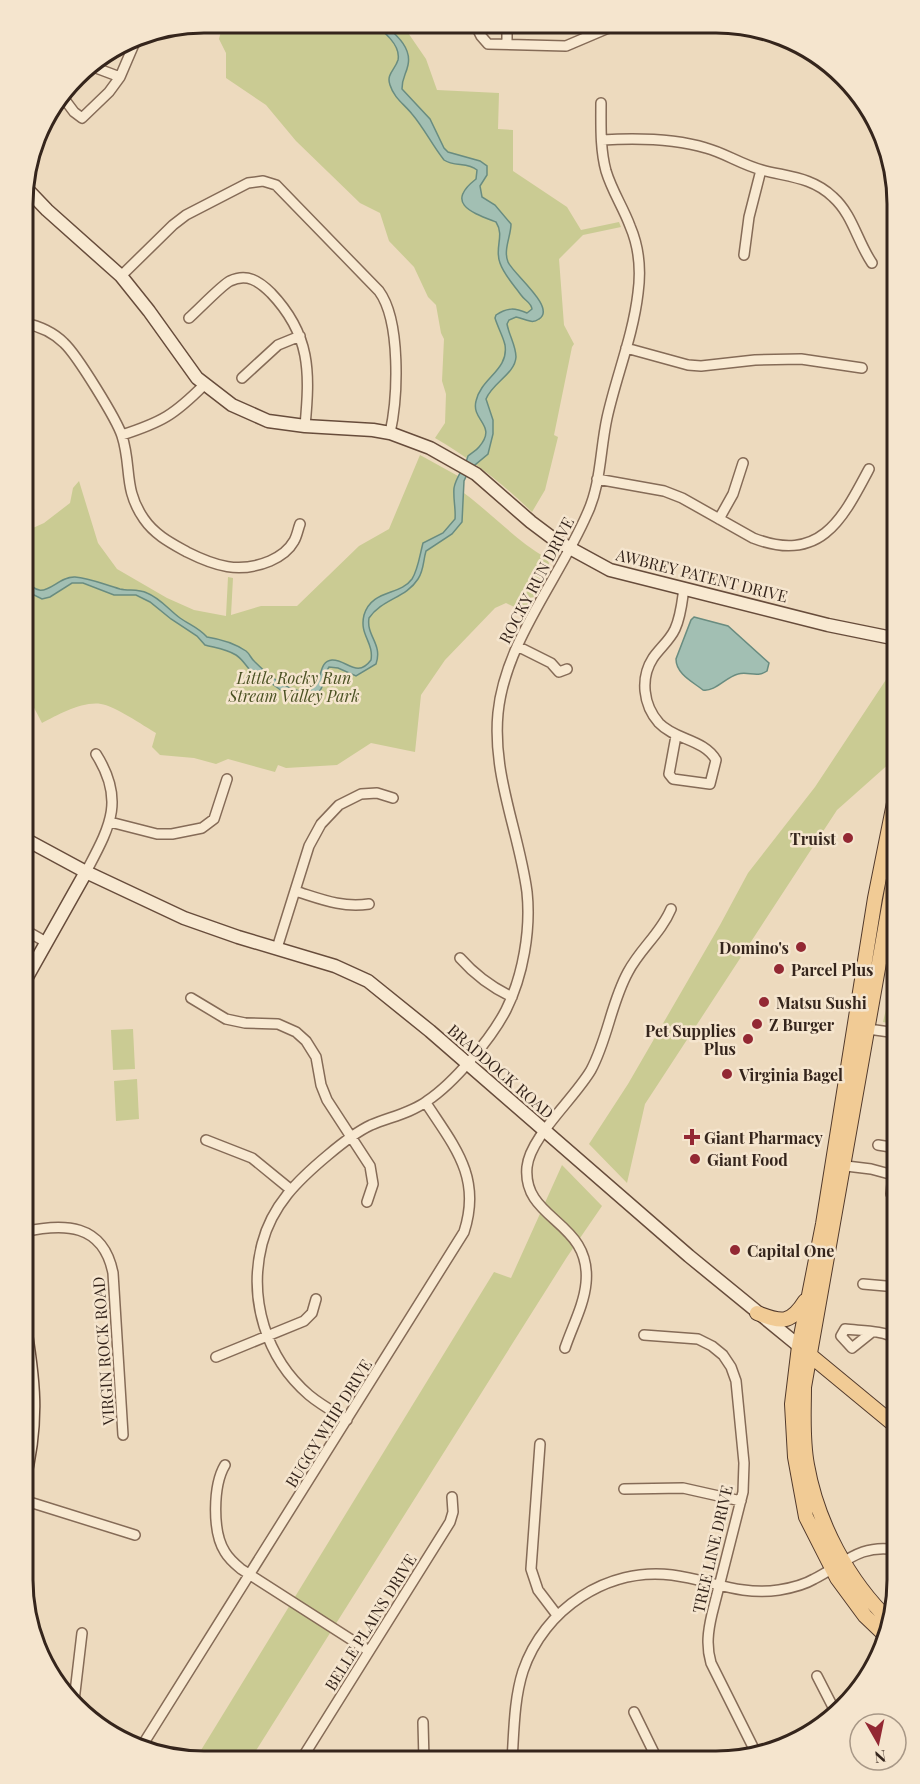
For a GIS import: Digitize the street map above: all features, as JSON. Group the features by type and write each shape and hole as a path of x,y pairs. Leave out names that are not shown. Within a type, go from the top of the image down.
{"main road":[{"path":"884,1614 859,1585 823,1519 807,1465 803,1428 804,1387 811,1356 875,898 887,838"},
{"path":"879,1630 865,1616 831,1569 806,1517 795,1457 792,1404 799,1346 809,1294 868,1029 887,932"},
{"path":"757,1313 778,1320 787,1320 799,1311 809,1294"},
{"name":"BRADDOCK ROAD","path":"799,1346 887,1419"}],"street":[{"path":"480,33 488,44 566,45 593,33"},
{"path":"507,33 507,44"},
{"path":"67,102 82,118 109,92 120,77 132,49"},
{"path":"99,69 120,77"},
{"name":"ROCKY RUN DRIVE","path":"426,1103 451,1080 494,1030 512,997 520,971 526,934 527,902 521,862 498,766 496,734 502,687 517,646 571,549 590,509 606,421 639,293 638,258 630,224 607,174 603,159 601,103"},
{"path":"602,140 641,139 694,145 716,151 761,170 801,178 827,192 841,204 851,218 862,248 872,263"},
{"path":"744,255 749,217 761,170"},
{"path":"120,276 186,215 248,183 263,181 276,185 387,301 392,318 396,375 395,411 390,433"},
{"name":"AWBREY PATENT DRIVE","path":"33,196 120,276 138,296 204,385 249,414 268,421 304,426 354,428 390,433 455,460 476,474 531,522 571,549 610,570 828,625 887,637"},
{"path":"189,318 226,282 246,278 260,283 289,314 304,347 308,374 304,426"},
{"path":"33,326 51,332 70,349 122,435 129,486 136,507 144,520 163,538 206,561 232,568 261,565 275,559 292,545 300,524"},
{"path":"242,378 278,345 300,336"},
{"path":"626,348 688,365 801,359 862,368"},
{"path":"122,435 153,425 170,416 204,385"},
{"path":"719,519 732,494 743,463"},
{"path":"597,479 664,491 682,498 764,543 783,545 804,543 824,535 835,526 849,507 869,469"},
{"path":"676,736 669,774 672,779 710,784 716,760 711,752 696,743 676,736 659,723 646,698 645,680 652,660 674,631 680,619 684,588"},
{"path":"517,646 551,663 560,672 567,669"},
{"path":"33,966 86,872 110,822 112,808 110,784 96,754"},
{"path":"110,822 157,834 172,834 202,828 214,819 227,779"},
{"path":"277,948 312,839 321,824 347,801 365,793 377,793 393,798"},
{"name":"BRADDOCK ROAD","path":"33,843 86,872 184,918 335,966 368,981 386,993 757,1313 799,1346"},
{"path":"295,891 342,905 369,904"},
{"path":"875,898 887,897"},
{"path":"565,1348 584,1296 586,1270 582,1253 574,1239 564,1226 540,1208 531,1193 526,1172 530,1152 544,1130 578,1091 590,1071 606,1038 626,974 641,950 664,924 671,909"},
{"path":"33,934 46,942"},
{"path":"460,958 489,985 512,997"},
{"path":"191,998 226,1018 244,1023 278,1024 291,1029 310,1045 316,1057 321,1085 327,1100 372,1172 373,1184 367,1202"},
{"path":"868,1029 887,1032"},
{"path":"347,1420 317,1401 296,1383 277,1357 258,1304 258,1262 262,1242 270,1222 290,1189 307,1172 367,1127 426,1103"},
{"name":"BUGGY WHIP DRIVE","path":"145,1740 458,1244 468,1219 471,1192 465,1167 426,1103"},
{"path":"206,1140 252,1158 290,1189"},
{"path":"878,1145 887,1146"},
{"path":"838,1165 871,1169 887,1174"},
{"name":"VIRGIN ROCK ROAD","path":"33,1230 57,1226 72,1227 88,1234 101,1244 107,1253 113,1273 123,1405 123,1435"},
{"path":"863,1284 887,1286"},
{"path":"216,1358 304,1321 312,1313 316,1299"},
{"path":"872,1332 887,1334"},
{"name":"TREE LINE DRIVE","path":"644,1335 698,1339 712,1346 728,1362 736,1381 744,1463 741,1501 708,1633 709,1656 753,1747"},
{"path":"540,1444 531,1569 537,1590 557,1616"},
{"path":"225,1465 216,1487 219,1537 229,1558 369,1651"},
{"path":"624,1489 683,1488 741,1501"},
{"name":"BELLE PLAINS DRIVE","path":"308,1751 450,1522 453,1512 452,1497"},
{"path":"33,1503 135,1535"},
{"path":"513,1751 517,1702 523,1671 536,1642 557,1616 588,1592 630,1576 670,1575 746,1591 780,1590 812,1580 866,1550 887,1549"},
{"path":"75,1693 82,1632"},
{"path":"817,1676 832,1705"},
{"path":"634,1712 653,1751"},
{"path":"423,1722 424,1751"}],"green space":[{"path":"220,33 408,33 426,59 437,90 499,93 498,129 513,130 513,171 567,207 581,230 619,222 621,227 583,235 559,259 564,325 574,344 554,435 558,437 545,490 532,512 486,472 435,438 445,423 446,394 442,381 444,339 436,305 428,297 414,267 389,241 380,213 360,203 296,141 266,105 226,78 226,53 219,39"},
{"name":"Little Rocky Run Stream Valley Park","path":"420,455 458,476 454,486 546,558 549,563 549,569 525,612 506,603 495,608 445,660 421,695 415,752 371,743 337,765 286,768 278,765 275,772 228,759 216,764 194,758 160,755 152,747 156,733 106,705 94,704 78,707 42,723 33,706 33,528 44,523 70,503 73,488 79,481 98,543 117,569 167,598 194,610 226,616 228,577 233,578 231,615 261,606 297,606 359,546 389,529"},
{"path":"887,678 887,766 837,810 645,1104 627,1183 589,1144 628,1084 748,873 815,787"},
{"path":"887,1005 887,1023 883,1022"},
{"path":"133,1029 135,1069 113,1070 111,1030"},
{"path":"137,1079 139,1119 116,1121 114,1081"},
{"path":"562,1165 602,1206 567,1257 256,1751 201,1751 494,1272 511,1278"}],"shaded area":[{"path":"393,33 405,47 409,58 402,89 430,119 444,148 448,152 480,161 487,166 487,175 480,186 482,197 495,205 511,224 506,253 508,262 538,299 543,314 534,321 516,317 509,320 507,324 516,353 515,363 486,399 493,420 493,434 488,454 469,470 464,481 462,522 452,534 426,551 421,572 413,585 380,607 369,618 378,657 376,664 356,676 338,668 329,667 318,693 309,700 298,701 255,675 236,655 205,645 197,636 150,602 136,595 114,595 83,583 72,583 50,597 42,599 33,594 33,587 37,590 43,590 75,577 120,589 147,593 207,637 227,642 246,651 271,677 299,691 306,692 315,685 323,666 328,661 337,660 352,667 361,668 371,660 370,648 363,628 364,615 368,607 373,601 401,588 412,579 423,543 443,533 455,519 455,484 468,456 484,440 485,428 475,408 476,401 483,386 499,368 505,354 505,345 495,318 496,315 515,309 527,313 532,309 507,276 498,258 500,232 496,222 471,211 462,201 462,195 476,179 477,170 444,160 416,119 392,90 390,75 397,63 398,54 386,34"},
{"path":"694,617 728,626 769,663 767,671 760,674 738,674 707,690 703,690 690,681 679,669 676,659"}],"place":[{"name":"Truist","path":"848,838"},
{"name":"Domino's","path":"801,947"},
{"name":"Parcel Plus","path":"779,969"},
{"name":"Matsu Sushi","path":"764,1002"},
{"name":"Z Burger","path":"757,1024"},
{"name":"Pet Supplies Plus","path":"748,1039"},
{"name":"Virginia Bagel","path":"727,1074"},
{"name":"Giant Pharmacy","path":"692,1137"},
{"name":"Giant Food","path":"695,1159"},
{"name":"Capital One","path":"735,1250"}]}
